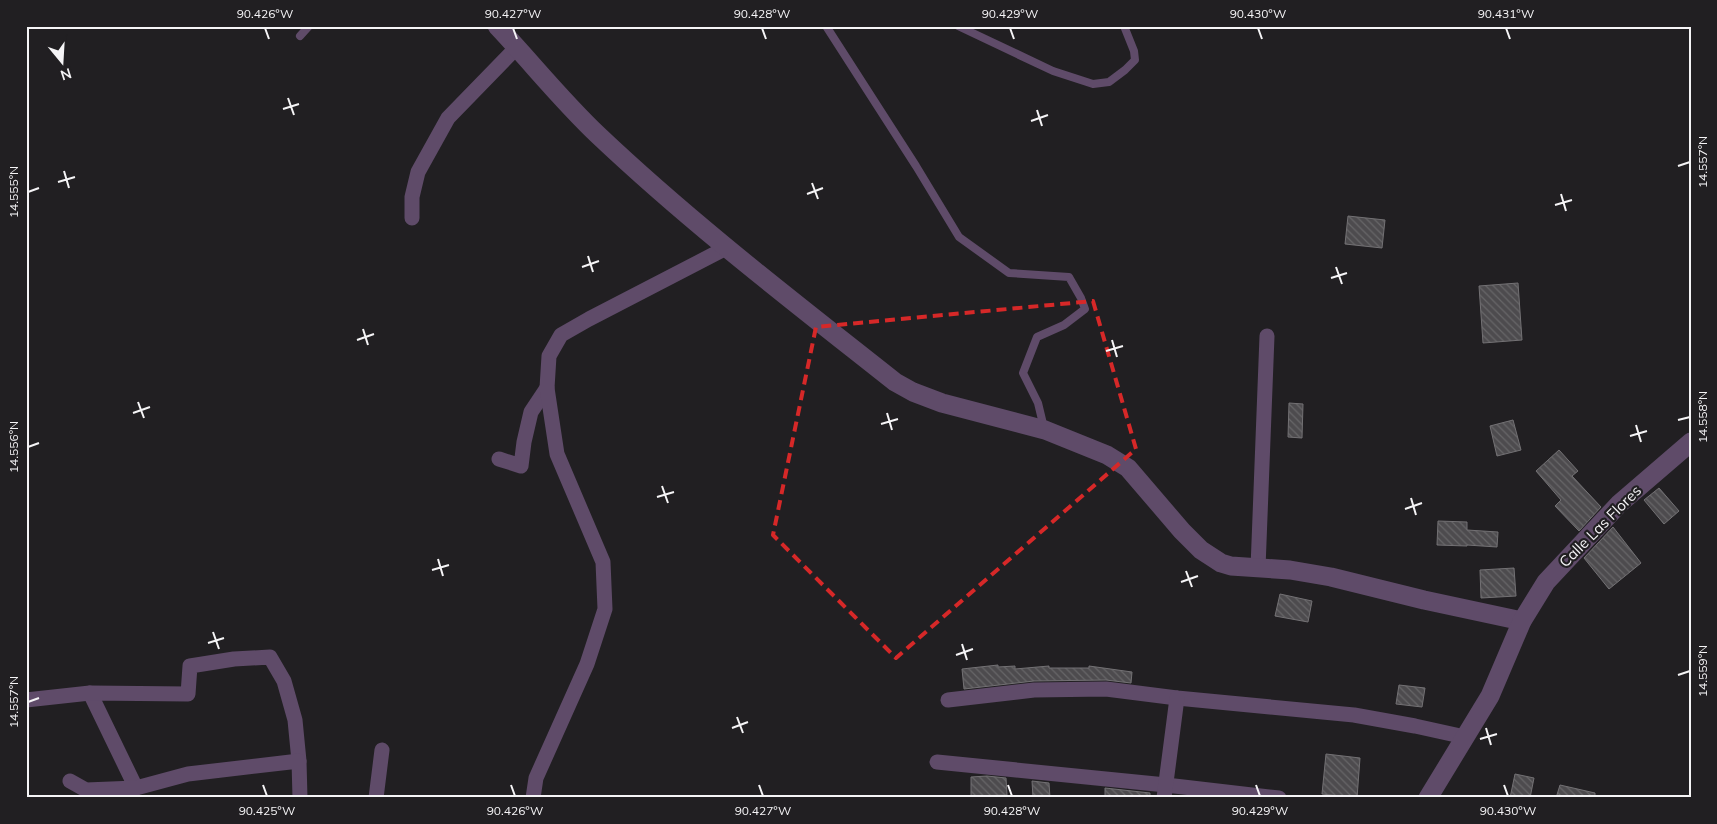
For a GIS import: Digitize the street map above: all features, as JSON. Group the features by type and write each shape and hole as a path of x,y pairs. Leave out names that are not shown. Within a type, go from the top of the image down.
{"street":[{"path":"498,26 596,133 641,175 726,248 895,382 913,392 942,403 1045,430 1107,455 1128,468 1182,531 1212,558 1232,566 1290,570 1331,576 1424,600 1522,621"},
{"path":"412,218 412,197 418,172 448,118 517,47"},
{"path":"533,798 536,778 586,664 605,609 603,562 557,454 547,388 549,356 561,335 726,248"},
{"path":"1258,568 1267,336"},
{"path":"499,459 521,466 531,412 547,388"},
{"name":"Calle Las Flores","path":"1428,798 1490,696 1522,621 1546,582 1619,504 1691,442"},
{"path":"26,700 90,693 188,694 190,666 234,659 270,657 284,681 295,720 300,798"},
{"path":"948,700 1018,691 1071,688 1106,689 1177,698 1354,715 1465,737"},
{"path":"90,693 136,788"},
{"path":"1165,791 1177,698"},
{"path":"376,798 382,750"},
{"path":"70,781 86,790 136,788 188,774 299,762"},
{"path":"937,762 1165,791 1279,798"}],"lane":[{"path":"300,36 309,26"},
{"path":"826,26 959,237 1009,273 1069,277 1081,298 1085,309 1064,325 1037,337 1023,373 1038,403 1045,430"},
{"path":"958,26 1053,71 1094,84 1109,82 1126,70 1135,60 1134,50 1124,26"}],"highlighted area":[{"path":"1093,301 1136,449 896,658 773,535 816,327"}],"building":[{"path":"1348,216 1385,220 1382,248 1345,244"},
{"path":"1518,283 1522,340 1483,343 1479,286"},
{"path":"1289,403 1303,404 1302,438 1288,437"},
{"path":"1513,420 1521,450 1497,456 1490,426"},
{"path":"1559,450 1578,471 1572,476 1601,507 1579,531 1555,506 1561,500 1536,471"},
{"path":"1659,488 1679,511 1664,524 1644,500"},
{"path":"1438,521 1467,522 1467,530 1498,532 1497,547 1437,545"},
{"path":"1613,527 1641,563 1609,589 1584,558"},
{"path":"1514,568 1516,596 1481,598 1480,570"},
{"path":"1280,594 1312,601 1308,622 1275,616"},
{"path":"998,665 998,667 1015,666 1015,669 1049,666 1049,668 1089,668 1089,666 1132,672 1131,683 1106,680 1034,681 964,689 962,669"},
{"path":"1399,685 1425,688 1422,707 1396,704"},
{"path":"1326,754 1360,758 1357,798 1322,794"},
{"path":"1515,774 1534,778 1530,798 1510,798"},
{"path":"971,777 1006,778 1007,795 971,796"},
{"path":"1032,781 1049,783 1050,798 1033,798"},
{"path":"1560,785 1595,793 1595,798 1556,798"},
{"path":"1105,788 1150,793 1150,798 1105,798"}]}
